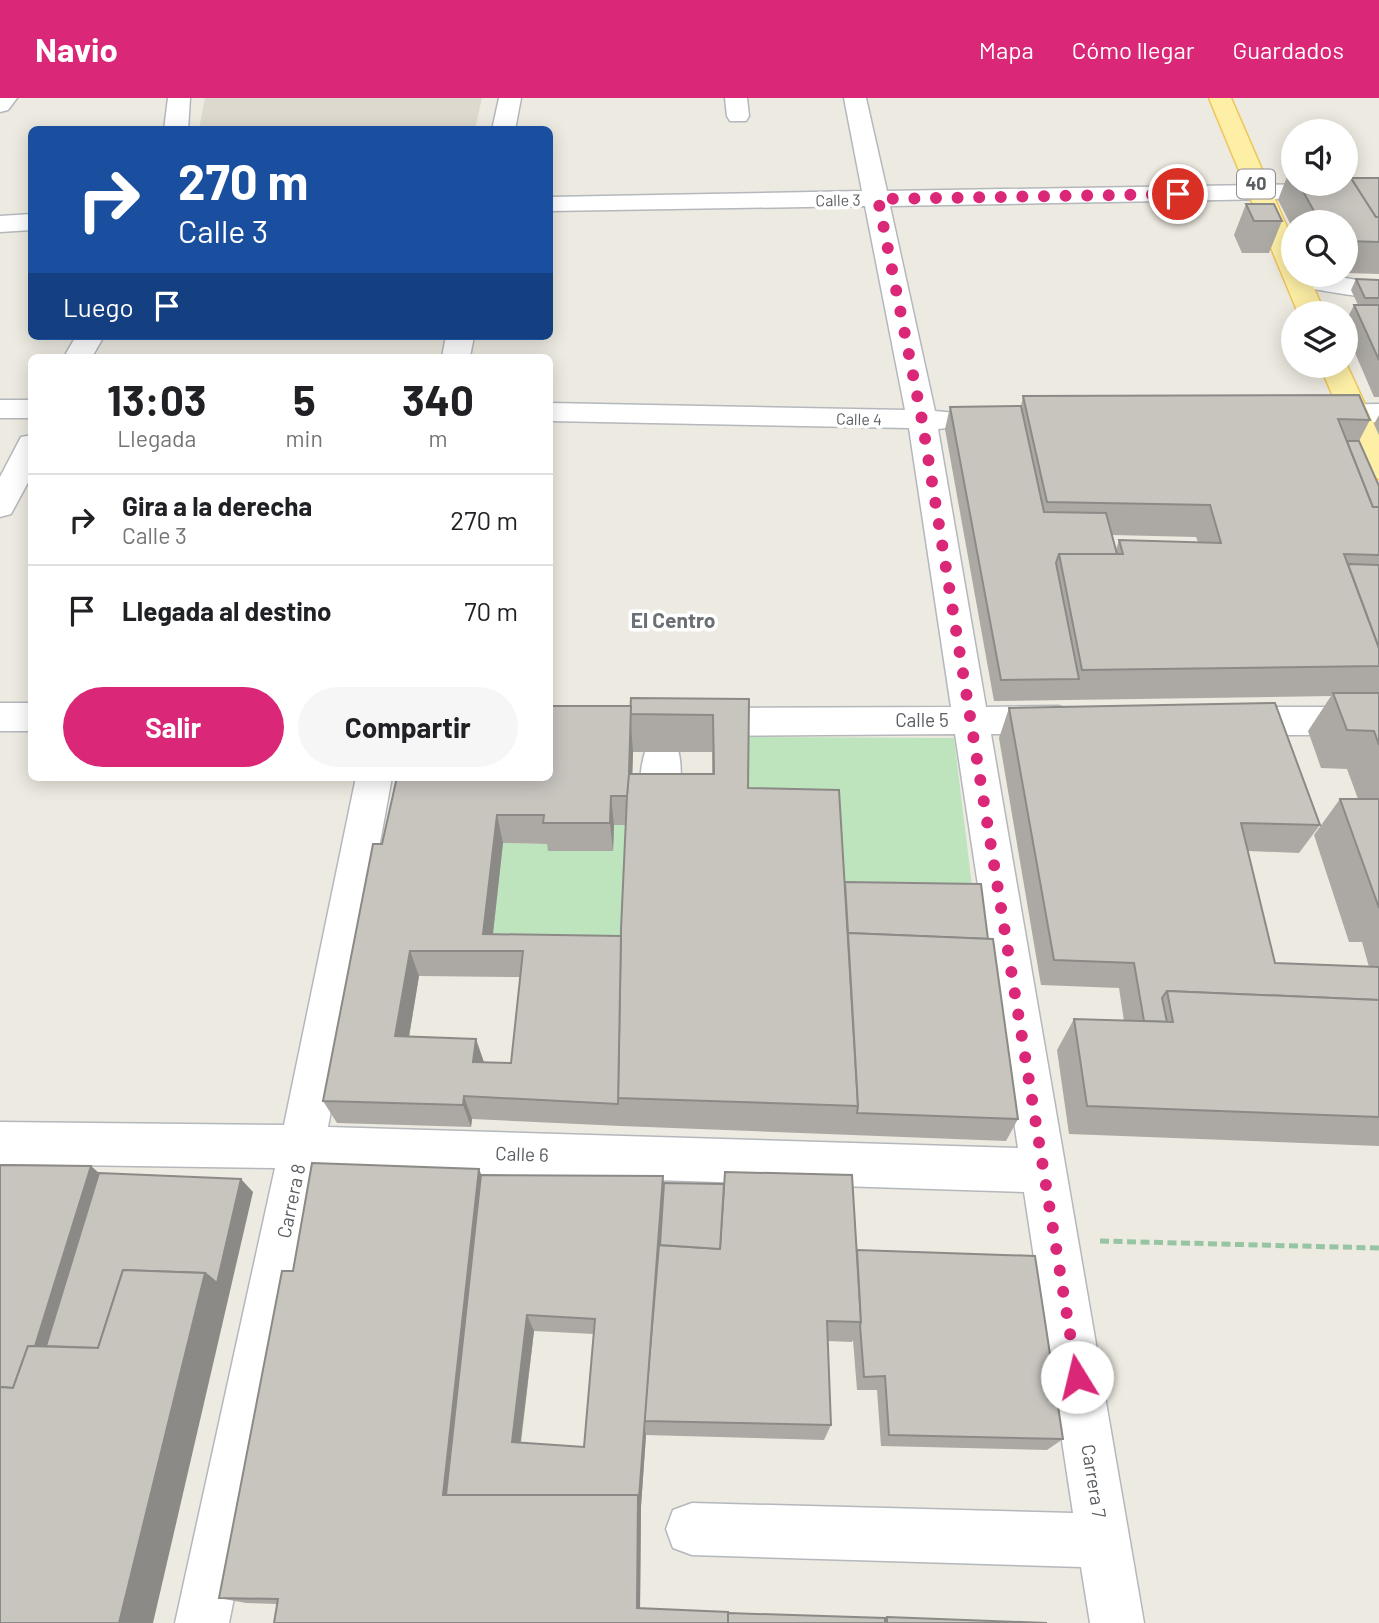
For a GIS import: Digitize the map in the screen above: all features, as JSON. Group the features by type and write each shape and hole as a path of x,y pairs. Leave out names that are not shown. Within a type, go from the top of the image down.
{"main road":[{"name":"40","path":"1220,98 1281,242"},
{"path":"1342,378 1367,413 1379,469"}],"street":[{"path":"0,105 6,98"},
{"path":"176,126 179,98"},
{"path":"504,126 510,98"},
{"name":"Carrera 7","path":"855,98 922,420 1116,1623"},
{"name":"Calle 3","path":"553,204 1379,190"},
{"path":"0,224 28,222"},
{"path":"1348,287 1368,305"},
{"path":"0,409 28,409"},
{"name":"Calle 4","path":"553,412 978,419"},
{"path":"1285,415 1367,413"},
{"path":"0,507 28,452"},
{"path":"0,717 28,717"},
{"name":"Calle 5","path":"659,804 659,733 972,720 1094,720"},
{"path":"1203,721 1379,721"},
{"name":"Carrera 8","path":"202,1623 302,1147 373,781"},
{"name":"Calle 6","path":"0,1143 302,1147 1044,1171"},
{"path":"692,1529 1068,1539 1104,1543"}],"path":[{"path":"1055,1239 1379,1248"}],"shaded area":[{"path":"205,98 482,98 476,126 200,126"}],"green space":[{"path":"746,737 954,738 974,902 837,901 746,825"},
{"path":"614,825 631,825 624,962 490,960 503,843 549,844 548,851 612,851"}],"building":[{"path":"1358,178 1379,178 1379,217 1376,217 1358,189"},
{"path":"1358,189 1376,217 1379,217 1379,242 1358,241 1358,210 1313,210 1306,196 1358,196"},
{"path":"1246,204 1274,204 1281,219 1281,221 1254,221"},
{"path":"1358,279 1379,280 1379,298 1365,298"},
{"path":"1358,305 1379,305 1379,360 1358,314"},
{"path":"1359,395 1370,420 1338,419 1373,507 1379,507 1379,555 1344,554 1379,648 1379,666 1082,670 1059,554 1123,554 1119,540 1221,543 1210,505 1047,502 1023,396"},
{"path":"1021,406 1044,512 1106,513 1117,554 1059,554 1056,563 1079,679 1001,680 950,407"},
{"path":"1347,441 1359,441 1379,486 1379,507 1373,507"},
{"path":"1348,564 1379,565 1379,648"},
{"path":"1333,693 1379,693 1379,745 1374,731 1347,730"},
{"path":"631,698 749,699 748,788 839,790 858,1106 618,1098 621,929 628,774 714,774 713,715 630,714"},
{"path":"1275,703 1320,825 1241,823 1275,963 1379,967 1379,1000 1167,991 1162,998 1167,1022 1144,1021 1134,963 1054,960 1009,708"},
{"path":"553,706 631,706 627,796 611,796 610,823 543,823 544,815 497,815 483,934 621,936 618,1104 464,1096 463,1105 323,1101 373,844 382,844 396,781 553,781","holes":["410,951 523,951 511,1063 473,1062 476,1039 395,1036"]},
{"path":"1340,799 1379,799 1379,908"},
{"path":"845,882 981,884 988,939 848,933"},
{"path":"848,933 993,939 1018,1119 857,1113"},
{"path":"1167,991 1379,1000 1379,1117 1087,1106 1074,1019 1173,1022"},
{"path":"312,1163 479,1169 443,1495 638,1495 637,1608 728,1612 728,1623 274,1623 278,1599 219,1598 282,1271 293,1271"},
{"path":"0,1165 91,1166 35,1346 28,1346 13,1388 0,1387"},
{"path":"725,1172 852,1175 861,1322 827,1321 831,1425 644,1421 659,1245 720,1249"},
{"path":"99,1173 241,1179 217,1283 205,1273 123,1270 98,1348 46,1346"},
{"path":"481,1175 663,1176 639,1498 638,1495 446,1495","holes":["527,1315 595,1319 584,1447 512,1442"]},
{"path":"664,1183 724,1184 720,1249 660,1245"},
{"path":"857,1250 1035,1256 1063,1439 889,1435 885,1376 864,1377"},
{"path":"123,1270 205,1273 119,1623 0,1623 0,1387 13,1388 28,1346 98,1348"},
{"path":"728,1613 885,1618 885,1623 728,1623"},
{"path":"887,1617 1047,1623 887,1623"}],"district":[{"name":"El Centro","path":"673,621"}],"route":[{"path":"1077,1377 922,420 878,199 1178,194"}]}
